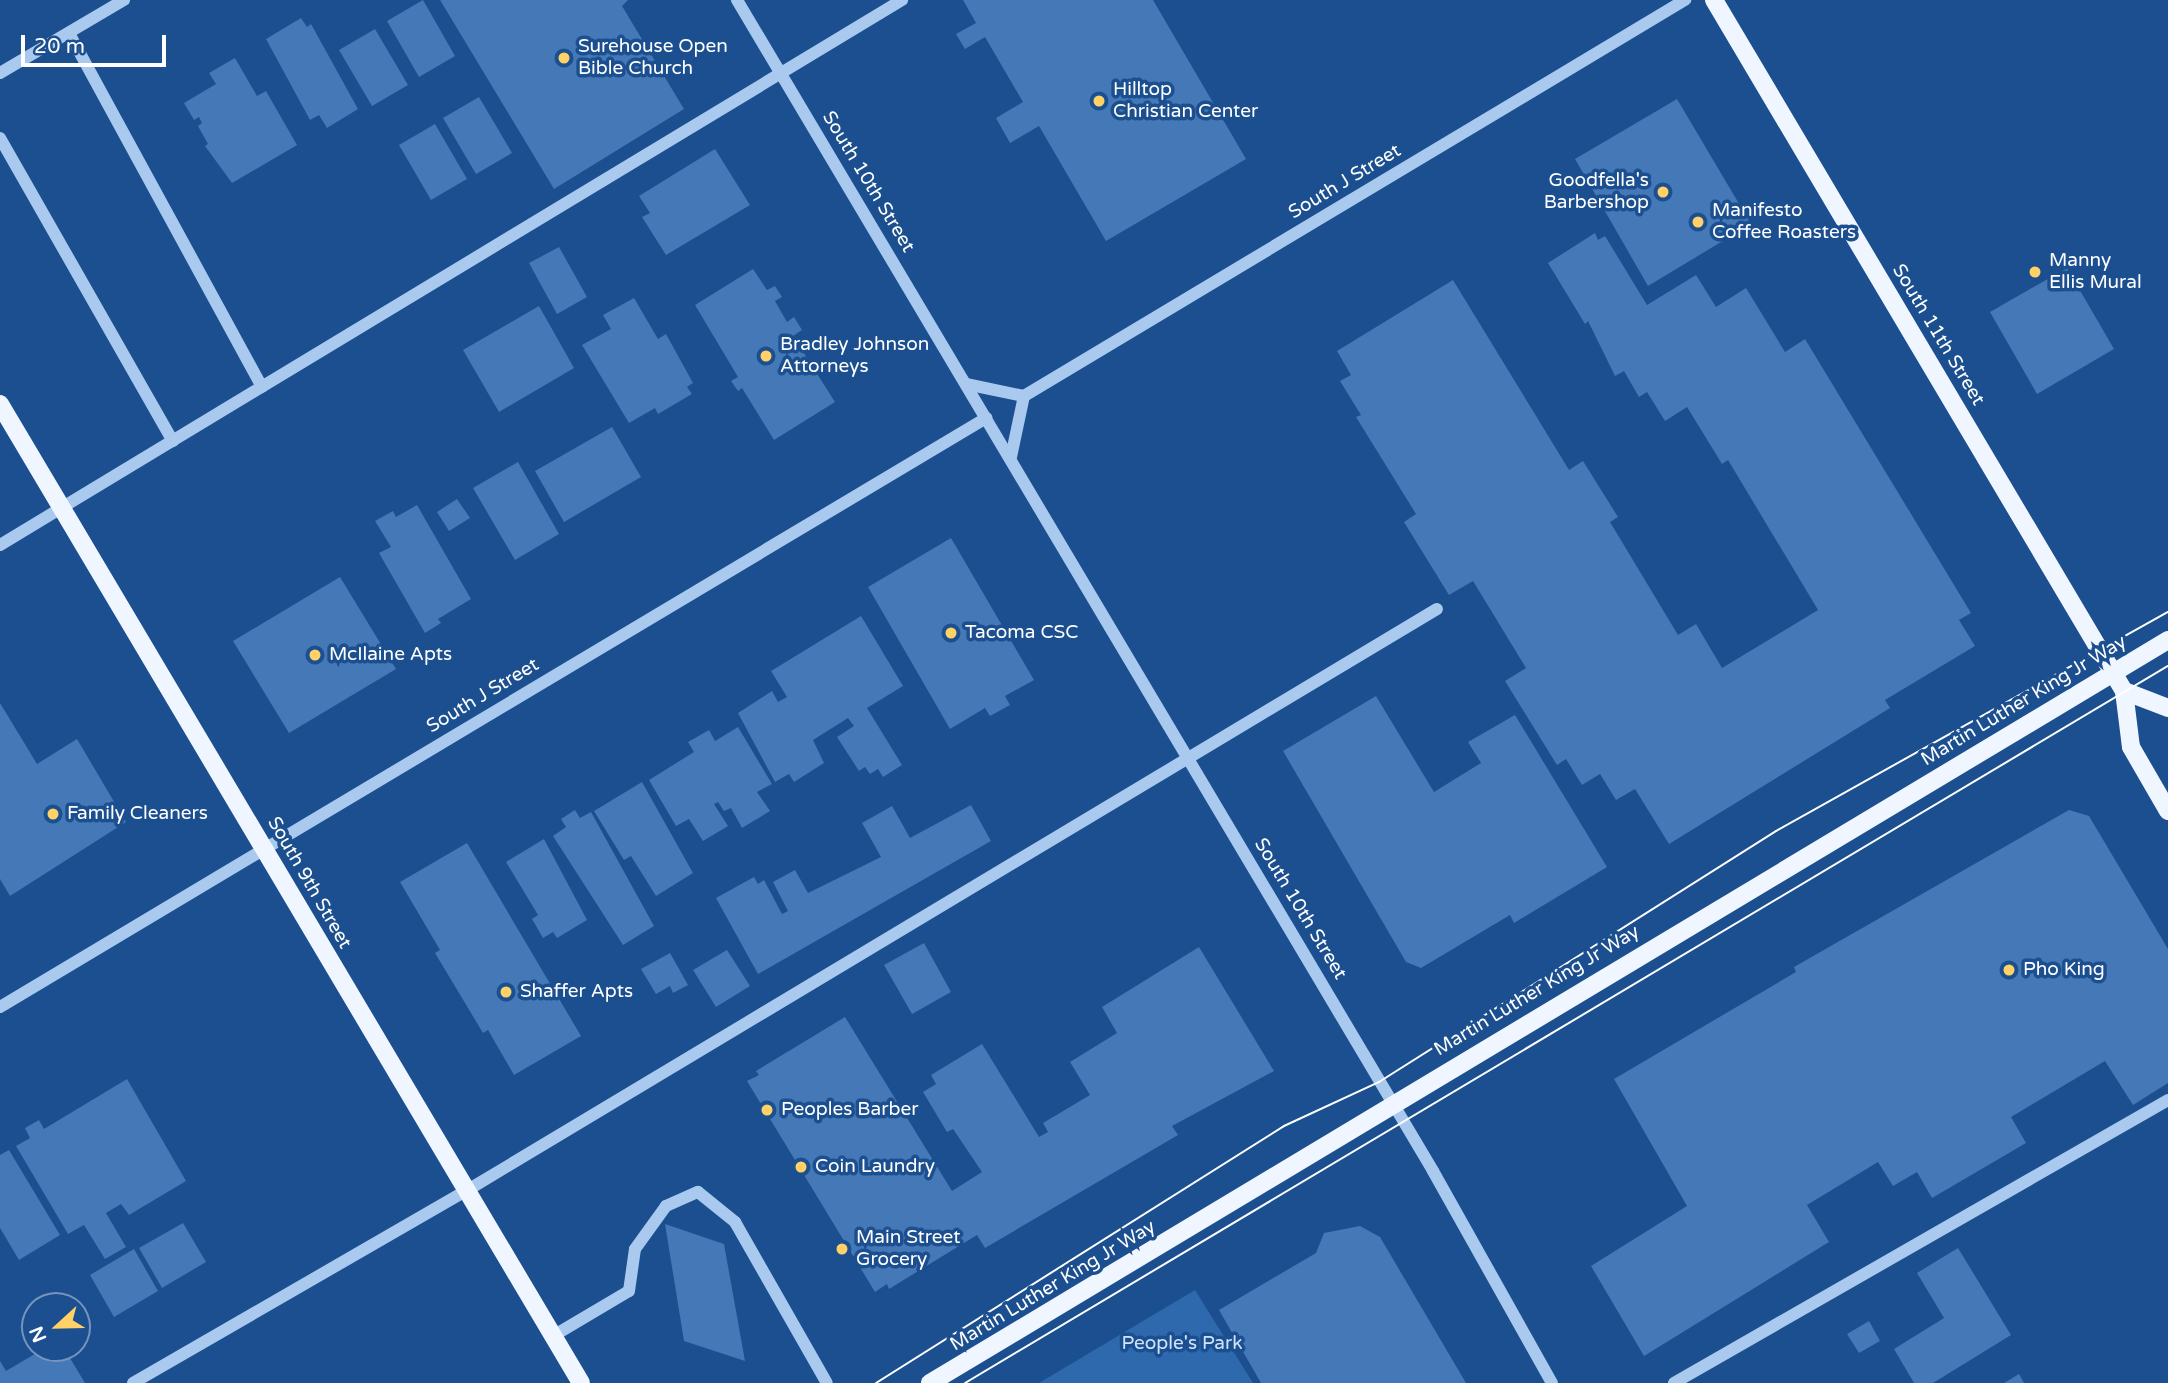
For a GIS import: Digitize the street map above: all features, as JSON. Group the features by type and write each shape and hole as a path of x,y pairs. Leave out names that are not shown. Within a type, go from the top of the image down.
{"main road":[{"name":"South 11th Street","path":"1714,0 2124,691 2131,747 2168,811"},
{"name":"South 9th Street","path":"0,404 581,1383"},
{"name":"Martin Luther King Jr Way","path":"930,1383 1178,1237 1391,1102 2168,640"},
{"path":"2124,691 2168,708"}],"street":[{"path":"0,74 124,0"},
{"name":"South 10th Street","path":"737,0 1011,457 1391,1102 1552,1383"},
{"path":"0,545 902,0"},
{"name":"South J Street","path":"1024,396 1685,0"},
{"path":"69,33 262,387"},
{"path":"0,138 173,442"},
{"path":"966,384 1024,396 1011,457"},
{"name":"South J Street","path":"0,1007 986,418"},
{"path":"133,1383 467,1191 1186,757 1437,609"},
{"path":"1674,1383 2168,1100"},
{"path":"553,1336 629,1291 635,1249 658,1216 666,1206 698,1192 735,1222 827,1383"}],"green space":[{"name":"People's Park","path":"1195,1290 1253,1383 1039,1383"}],"building":[{"path":"423,0 455,56 419,77 387,21"},
{"name":"Surehouse Open Bible Church","path":"440,0 628,0 622,6 684,109 554,189"},
{"path":"963,0 1153,0 1246,159 1106,241 1039,126 1010,143 996,118 1023,102 985,37 965,49 956,34 976,23"},
{"path":"301,18 307,27 311,24 358,109 327,128 319,115 310,120 266,39"},
{"path":"375,29 408,85 372,106 339,50"},
{"path":"235,58 257,96 266,91 297,145 232,183 205,146 208,144 198,126 202,123 199,117 194,120 184,103 216,84 209,73"},
{"path":"479,97 512,153 476,174 443,118"},
{"name":"Goodfella's Barbershop","path":"1677,99 1751,224 1648,286 1575,159"},
{"path":"435,124 467,179 431,200 399,145"},
{"path":"715,149 750,205 666,255 642,217 650,213 639,196"},
{"path":"1595,233 1598,240 1605,236 1647,305 1696,275 1716,307 1746,288 1785,352 1805,339 1971,613 1959,620 1975,646 1885,700 1890,708 1669,844 1635,789 1616,800 1600,774 1582,785 1566,759 1557,765 1505,681 1526,668 1473,581 1449,595 1404,522 1416,514 1356,417 1361,415 1340,381 1351,375 1337,351 1453,280 1569,470 1583,461 1618,517 1610,522 1678,635 1696,624 1722,668 1818,610 1728,460 1722,464 1687,407 1665,421 1647,392 1639,397 1624,371 1615,376 1588,321 1585,324 1548,263"},
{"path":"559,247 587,297 557,314 529,263"},
{"path":"2067,268 2114,349 2037,394 1990,312"},
{"name":"Bradley Johnson Attorneys","path":"753,269 767,290 775,286 782,297 775,301 787,322 794,317 802,330 793,336 835,402 774,440 742,388 738,391 731,381 738,377 695,305"},
{"path":"634,298 658,339 666,334 693,383 687,387 692,394 658,414 655,408 629,423 582,345 611,329 603,315"},
{"path":"539,306 574,368 499,412 463,350"},
{"path":"612,427 641,477 564,522 535,471"},
{"path":"518,462 559,534 515,560 473,488"},
{"path":"457,499 470,518 449,531 437,512"},
{"path":"417,505 471,599 438,619 441,623 425,633 379,553 391,547 375,521 393,511 396,517"},
{"name":"Tacoma CSC","path":"951,538 1034,680 1005,696 1010,705 990,716 985,708 950,729 868,587"},
{"name":"McIlaine Apts","path":"340,577 396,669 289,733 233,641"},
{"path":"861,616 903,686 867,708 902,765 883,777 878,769 870,774 865,767 859,771 837,737 854,726 848,718 813,740 824,763 794,782 789,774 775,782 738,713 772,691 778,702 787,697 771,671"},
{"path":"1376,696 1434,792 1481,763 1468,742 1515,715 1607,867 1514,923 1510,915 1421,968 1406,962 1283,751"},
{"path":"0,703 37,764 77,739 126,822 10,896 0,879"},
{"path":"738,727 772,784 757,792 770,811 742,828 731,808 724,811 718,802 714,804 728,826 703,841 689,819 676,826 649,780 694,752 688,742 709,730 715,741"},
{"path":"642,782 693,873 656,896 631,856 624,860 594,811"},
{"path":"971,805 991,841 758,974 716,898 754,877 758,884 764,880 782,914 788,911 773,882 795,870 808,893 881,857 862,823 892,806 910,838"},
{"path":"575,810 580,818 591,812 654,926 623,945 553,836 566,827 561,819"},
{"path":"2069,810 2089,816 2168,949 2168,1083 2133,1105 2105,1061 2011,1117 2026,1143 1932,1198 1917,1172 1893,1186 1878,1162 1807,1205 1829,1242 1644,1356 1591,1266 1687,1206 1614,1079 1796,972 1794,967"},
{"path":"544,839 587,920 557,938 553,932 543,938 532,919 538,915 506,862"},
{"name":"Shaffer Apts","path":"467,843 581,1036 514,1075 488,1030 483,1033 435,953 440,950 400,882"},
{"path":"924,943 951,992 912,1014 884,965"},
{"path":"1199,947 1274,1071 1172,1126 1178,1135 985,1248 977,1235 889,1289 887,1284 875,1292 747,1081 759,1075 756,1071 845,1017 952,1191 982,1172 953,1129 947,1132 923,1092 936,1084 931,1075 982,1044 1039,1137 1048,1132 1043,1123 1090,1095 1070,1062 1117,1033 1102,1007"},
{"path":"727,950 750,986 716,1007 693,970"},
{"path":"670,953 688,985 673,993 670,986 656,994 641,969"},
{"path":"127,1079 186,1181 129,1215 121,1204 106,1213 126,1247 105,1259 84,1225 68,1234 16,1146 30,1138 25,1128 39,1120 44,1129"},
{"path":"9,1150 60,1235 19,1260 0,1228 0,1155"},
{"path":"183,1223 206,1262 162,1288 139,1248"},
{"path":"665,1224 724,1244 745,1361 684,1341"},
{"path":"1360,1226 1380,1237 1466,1383 1261,1383 1219,1310 1316,1253 1324,1233"},
{"path":"1958,1248 2011,1335 1933,1383 1914,1383 1894,1349 1944,1318 1917,1273"},
{"path":"134,1249 158,1291 114,1317 90,1275"},
{"path":"1869,1321 1880,1341 1859,1353 1847,1334"},
{"path":"0,1361 6,1371 21,1362 72,1362 85,1383 0,1383"},
{"path":"2019,1374 2024,1383 2004,1383"}],"tram line":[{"path":"876,1383 1284,1126 1379,1082 1776,831 2168,612"},
{"path":"965,1383 2168,666"}],"place":[{"name":"Surehouse Open Bible Church","path":"564,58"},
{"name":"Hilltop Christian Center","path":"1099,101"},
{"name":"Goodfella's Barbershop","path":"1663,192"},
{"name":"Manifesto Coffee Roasters","path":"1698,222"},
{"name":"Manny Ellis Mural","path":"2035,272"},
{"name":"Bradley Johnson Attorneys","path":"766,356"},
{"name":"Tacoma CSC","path":"951,633"},
{"name":"McIlaine Apts","path":"315,655"},
{"name":"Family Cleaners","path":"53,814"},
{"name":"Pho King","path":"2009,970"},
{"name":"Shaffer Apts","path":"506,992"},
{"name":"Peoples Barber","path":"767,1110"},
{"name":"Coin Laundry","path":"801,1167"},
{"name":"Main Street Grocery","path":"842,1249"}]}
